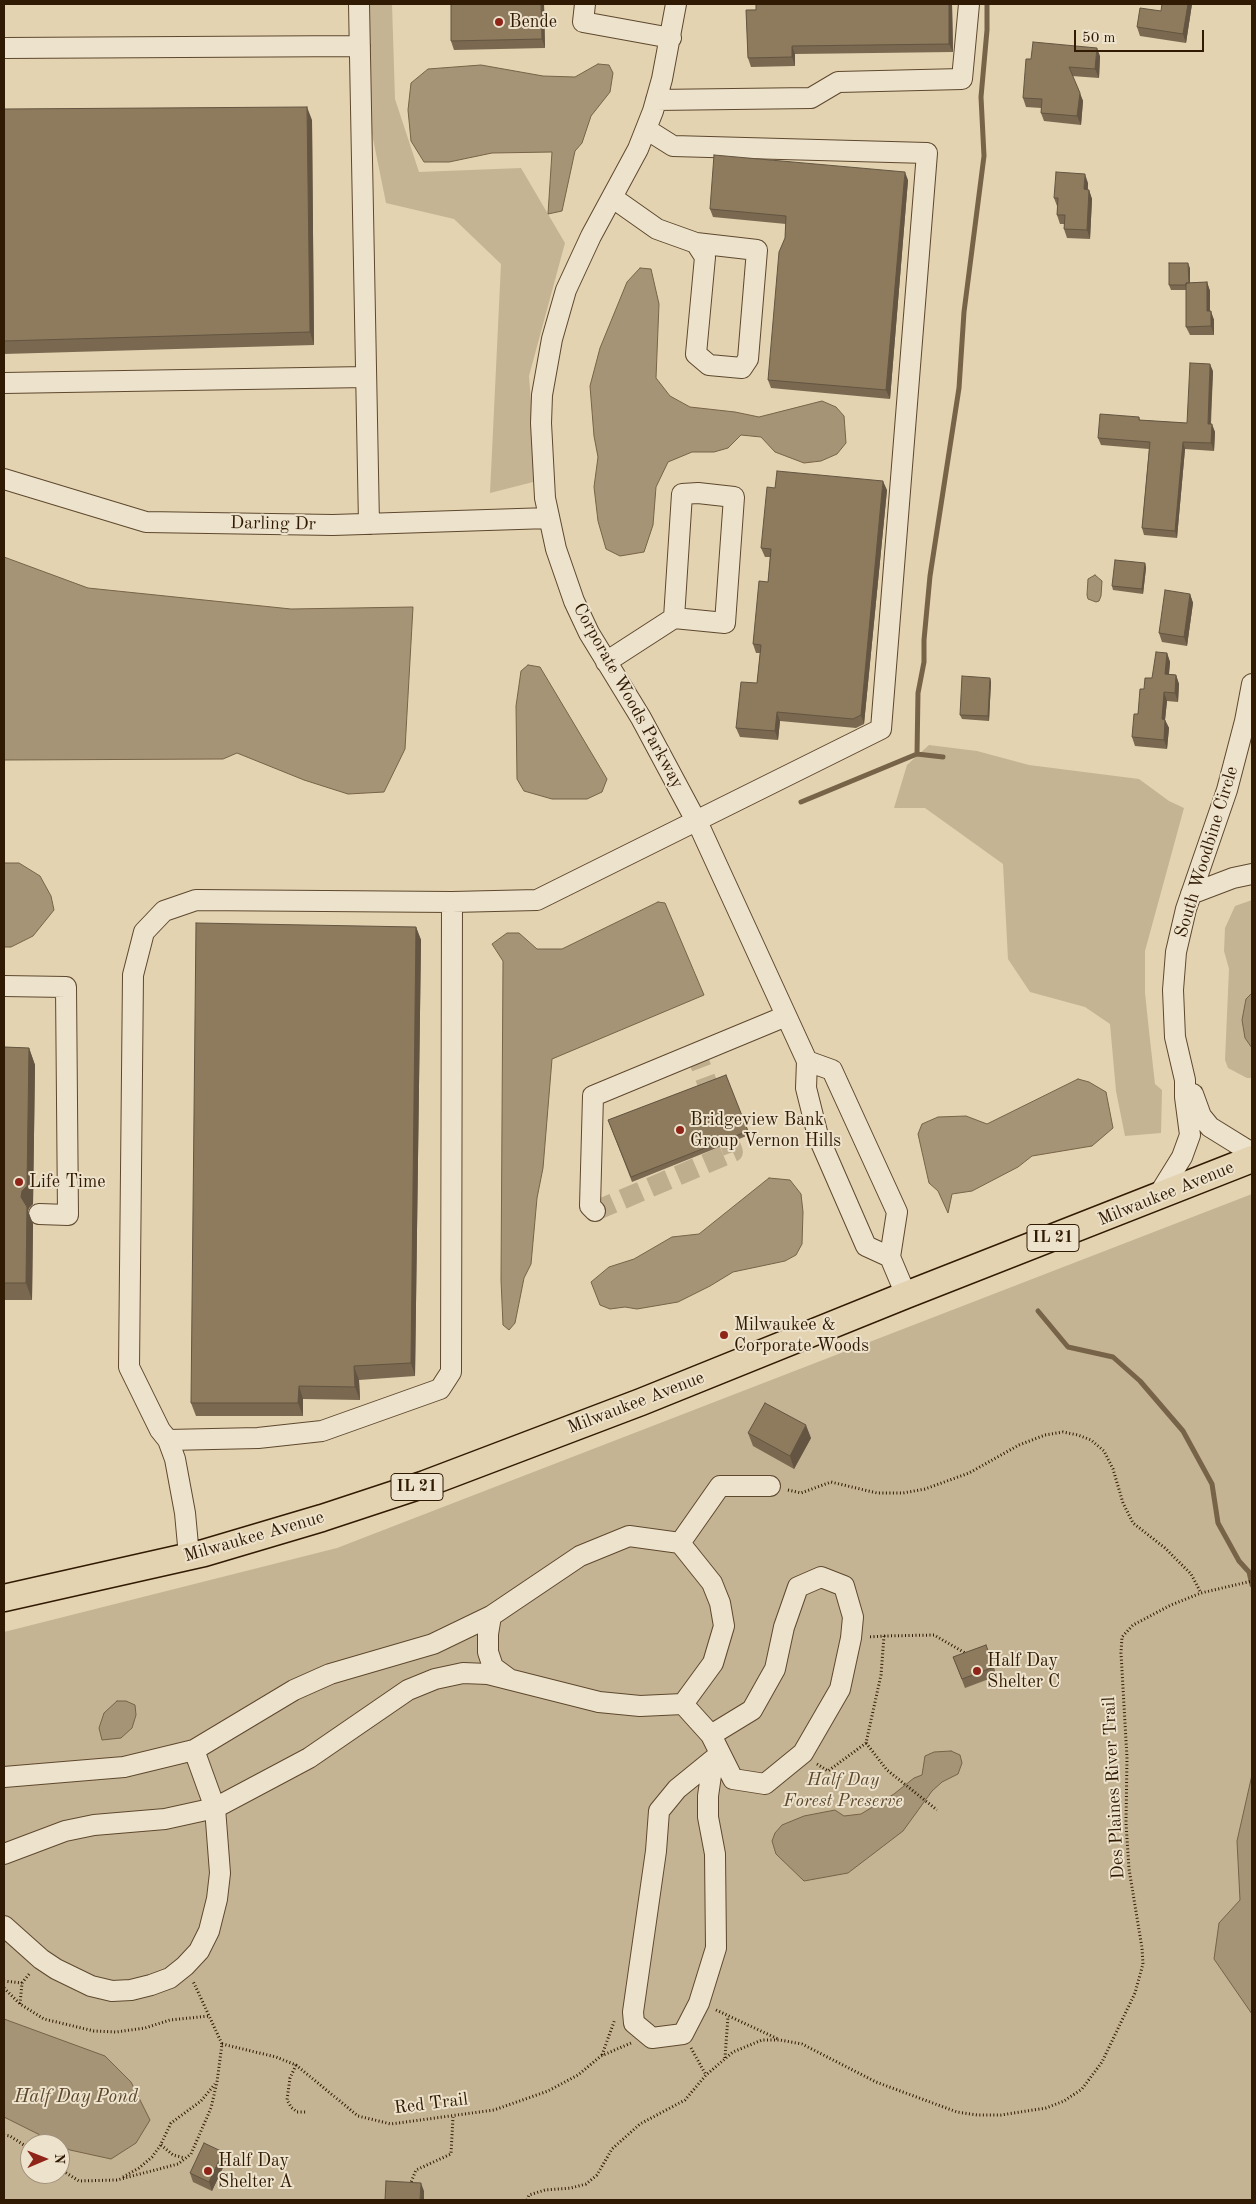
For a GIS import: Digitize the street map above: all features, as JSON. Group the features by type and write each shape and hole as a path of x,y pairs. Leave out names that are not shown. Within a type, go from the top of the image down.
{"main road":[{"name":"Milwaukee Avenue","path":"4,1598 189,1556 322,1518 425,1484 641,1402 1252,1159"}],"street":[{"path":"359,4 369,524"},
{"path":"585,4 583,22 671,38"},
{"name":"Corporate Woods Parkway","path":"676,4 671,38 656,100 646,129 613,198 591,236 566,290 552,339 542,395 541,423 542,464 549,518 556,549 574,601 606,662 641,718 696,820 807,1061 806,1088 818,1136 866,1246 890,1257"},
{"path":"656,100 811,98 838,82 962,78 969,4"},
{"path":"4,48 360,46"},
{"path":"189,1556 185,1514 175,1459 168,1440 160,1430 129,1367 133,975 144,932 164,911 196,900 452,902 537,900 881,729 927,153 673,146 646,129"},
{"path":"613,198 657,229 696,243 757,250 748,359 742,368 709,365 696,354 705,258 696,243"},
{"path":"4,384 366,377"},
{"name":"Darling Dr","path":"4,479 146,522 369,524 549,518"},
{"path":"606,662 674,618 725,623 734,497 698,492 682,494 674,618"},
{"name":"South Woodbine Circle","path":"1156,1198 1182,1157 1190,1135 1185,1097 1185,1080 1175,1037 1173,990 1176,952 1191,894 1227,790 1245,721 1252,684"},
{"path":"1191,894 1233,878 1252,874"},
{"path":"168,1440 258,1438 322,1431 440,1389 451,1372 453,1361 452,902"},
{"path":"4,986 66,987 68,1214 39,1214"},
{"path":"595,1211 590,1206 593,1096 786,1016"},
{"path":"807,1061 832,1070 898,1212 890,1257 906,1295"},
{"name":"South Woodbine Circle","path":"1185,1080 1193,1093 1201,1116 1210,1128 1252,1153"},
{"path":"680,1543 720,1486 770,1486"},
{"path":"4,1777 124,1767 194,1750 294,1690 330,1674 433,1644 491,1616 580,1556 629,1536 680,1543 712,1582 720,1603 724,1626 713,1663 683,1704"},
{"path":"683,1704 711,1735 733,1779 765,1784 802,1753 840,1689 851,1638 853,1617 844,1586 821,1577 798,1586 784,1627 776,1670 752,1710 711,1735"},
{"path":"491,1616 488,1643 493,1667 510,1680"},
{"path":"4,1854 64,1831 94,1825 165,1819 215,1808 309,1758 408,1690 435,1679 463,1673 488,1674 599,1702 640,1706 683,1704"},
{"path":"4,1926 56,1969 84,1983 112,1991 132,1990 151,1985 170,1978 185,1966 199,1951 209,1930 217,1899 220,1874 215,1808 194,1750"},
{"path":"720,1754 712,1775 708,1796 708,1818 715,1854 716,1948 699,2003 683,2034 652,2038 647,2036 634,2023 633,2012 656,1851 659,1811 677,1789 720,1754"}],"path":[{"path":"770,1486 800,1493 831,1482 877,1493 903,1493 925,1489 957,1478 1019,1446 1045,1435 1063,1432 1078,1435 1091,1440 1104,1451 1113,1469 1123,1503 1133,1523 1165,1548 1191,1574 1201,1593"},
{"name":"Des Plaines River Trail","path":"527,2200 529,2195 545,2190 571,2188 586,2184 597,2175 612,2149 640,2124 685,2100 706,2075 733,2052 762,2040 780,2040 802,2044 876,2082 957,2112 977,2116 1001,2115 1046,2108 1082,2089 1102,2062 1135,1993 1143,1964 1129,1869 1126,1823 1127,1758 1121,1653 1122,1637 1133,1625 1171,1605 1201,1593 1250,1582"},
{"path":"851,1638 934,1635 975,1659"},
{"path":"802,1753 828,1771 866,1743 881,1675 884,1636"},
{"path":"866,1743 887,1770 937,1810"},
{"path":"20,2004 22,1982 42,1959"},
{"path":"70,2175 79,2181 117,2180 178,2164 191,2154 210,2108 217,2082 222,2044 185,1966"},
{"path":"4,1982 22,1982"},
{"path":"4,1988 20,2004 44,2019 94,2031 116,2032 145,2028 170,2020 209,2016"},
{"path":"699,2003 780,2040"},
{"path":"725,2059 728,2016"},
{"path":"683,2034 706,2075"},
{"name":"Red Trail","path":"222,2044 276,2057 296,2065 358,2116 391,2124 494,2110 548,2091 578,2075 601,2056 647,2036"},
{"path":"296,2065 290,2078 288,2100 291,2107 298,2112 306,2112"},
{"path":"117,2180 139,2168 152,2157 161,2145 171,2123 201,2101 217,2082"},
{"path":"408,2191 416,2170 451,2154 453,2117"},
{"path":"4,2136 10,2136 20,2142"},
{"path":"161,2145 172,2154 185,2158"}],"green space":[{"path":"362,4 392,4 395,99 419,172 521,168 565,243 529,376 537,481 490,493 501,264 454,219 386,203 362,84"},
{"path":"929,745 977,751 1029,765 1139,779 1169,801 1184,808 1145,951 1145,993 1155,1084 1162,1090 1161,1133 1125,1136 1116,1091 1110,1024 1085,1007 1030,992 1008,959 1003,864 925,808 894,808 907,765"},
{"path":"1252,900 1252,993 1246,999 1245,1038 1252,1048 1252,1078 1247,1078 1228,1068 1225,1060 1229,969 1224,951 1225,928 1235,906"},
{"name":"Half Day Forest Preserve","path":"1252,1194 1252,2200 4,2200 4,1632 337,1548"}],"water":[{"path":"598,64 609,65 613,73 610,92 591,116 582,143 575,151 562,211 548,214 552,152 492,153 449,162 424,162 411,141 408,110 411,83 428,69 481,65 543,76 575,77"},
{"path":"640,268 651,269 659,304 656,378 670,396 690,407 735,412 759,417 822,401 836,407 844,416 846,443 837,454 821,461 804,463 775,452 761,437 741,435 728,448 714,452 692,452 668,462 656,487 653,525 644,552 620,556 606,549 598,521 594,487 598,457 594,436 590,386 600,348 627,282"},
{"path":"4,557 88,588 291,609 413,607 405,749 384,792 348,794 304,780 237,753 223,759 4,760"},
{"path":"1095,575 1102,581 1101,596 1099,601 1096,602 1088,599 1087,595 1088,579"},
{"path":"528,665 540,667 607,779 602,792 587,799 552,799 524,791 517,779 516,706 521,671"},
{"path":"4,863 19,863 40,876 51,896 54,910 33,936 11,947 4,947"},
{"path":"658,902 665,903 704,995 552,1059 543,1168 537,1198 531,1264 524,1278 515,1323 509,1330 503,1325 501,1280 503,961 492,944 507,933 519,933 537,949 562,949"},
{"path":"1252,993 1252,1048 1245,1038 1242,1020 1246,999"},
{"path":"1078,1079 1089,1082 1106,1092 1113,1128 1092,1146 1032,1156 1018,1167 972,1191 952,1194 948,1213 938,1191 929,1183 918,1134 922,1124 938,1117 966,1116 987,1124"},
{"path":"769,1178 790,1180 801,1194 803,1212 802,1244 796,1255 785,1261 733,1272 678,1302 637,1309 625,1307 610,1309 600,1305 591,1282 609,1267 634,1259 672,1237 699,1234"},
{"path":"117,1701 126,1701 135,1705 136,1715 132,1728 121,1738 102,1740 99,1728 104,1713"},
{"path":"951,1751 960,1755 962,1763 958,1774 942,1782 932,1791 903,1831 848,1873 804,1881 776,1854 772,1841 775,1833 782,1825 804,1816 835,1810 844,1816 861,1814 894,1794 914,1778 922,1775 925,1756 934,1752"},
{"path":"1252,1775 1252,2014 1214,1959 1219,1923 1240,1900 1237,1841"},
{"name":"Half Day Pond","path":"4,2019 105,2056 131,2082 150,2120 136,2143 111,2159 70,2150 70,2134 38,2134 4,2117"}],"building":[{"name":"Bende","path":"451,4 541,4 542,39 451,41"},
{"path":"756,4 949,4 949,44 792,46 792,57 748,58 746,10 756,10"},
{"path":"1162,4 1188,4 1183,34 1137,27 1140,8 1161,11"},
{"path":"1033,42 1097,48 1095,69 1069,67 1080,93 1077,116 1041,113 1042,99 1023,98 1026,59 1031,59"},
{"path":"307,107 310,332 4,341 4,109"},
{"path":"714,155 905,172 886,390 768,380 779,252 785,238 786,216 710,209"},
{"path":"1056,172 1085,174 1084,189 1089,190 1087,230 1064,229 1065,215 1057,215 1058,198 1054,198"},
{"path":"1169,263 1188,263 1189,283 1186,283 1186,285 1169,285"},
{"path":"1207,282 1207,311 1211,311 1211,326 1186,327 1186,283"},
{"path":"1190,363 1210,364 1208,424 1212,424 1211,443 1183,442 1175,531 1142,528 1150,442 1098,438 1100,414 1139,417 1139,420 1187,423"},
{"path":"777,471 883,481 861,715 853,719 777,712 775,731 736,728 741,682 757,683 761,645 753,644 759,581 768,582 771,549 761,548 767,487 775,488"},
{"path":"1115,560 1145,563 1142,589 1112,586"},
{"path":"1165,590 1190,594 1184,637 1159,633"},
{"path":"1156,652 1167,653 1165,674 1176,675 1175,693 1164,692 1162,719 1165,720 1164,740 1132,737 1134,714 1138,714 1140,689 1144,689 1145,678 1152,678"},
{"path":"962,676 990,678 988,716 960,715"},
{"path":"196,923 416,927 411,1363 354,1366 355,1387 299,1386 298,1403 191,1403"},
{"name":"Life Time","path":"4,1047 29,1048 27,1186 22,1191 21,1197 27,1207 26,1283 4,1283"},
{"name":"Bridgeview Bank Group Vernon Hills","path":"726,1075 748,1131 631,1177 608,1120"},
{"path":"765,1403 806,1425 790,1456 748,1433"},
{"path":"986,1645 994,1667 962,1679 953,1657"},
{"path":"204,2143 223,2152 209,2182 190,2173"},
{"path":"386,2181 421,2183 420,2200 385,2200"}],"waterway":[{"path":"917,754 918,693 924,662 924,640 930,576 959,388 964,312 984,156 981,97 987,30 987,4"},
{"path":"801,802 917,754 943,757"},
{"path":"1038,1311 1068,1347 1113,1357 1140,1381 1183,1431 1212,1484 1218,1523 1239,1561 1249,1572 1252,1585"}],"tunnel":[{"path":"595,1211 733,1152 696,1053"}],"place":[{"name":"Bende","path":"499,22"},
{"name":"Bridgeview Bank Group Vernon Hills","path":"680,1130"},
{"name":"Life Time","path":"19,1182"},
{"name":"Milwaukee & Corporate Woods","path":"724,1335"},
{"name":"Half Day Shelter C","path":"977,1671"},
{"name":"Half Day Shelter A","path":"208,2171"}]}
